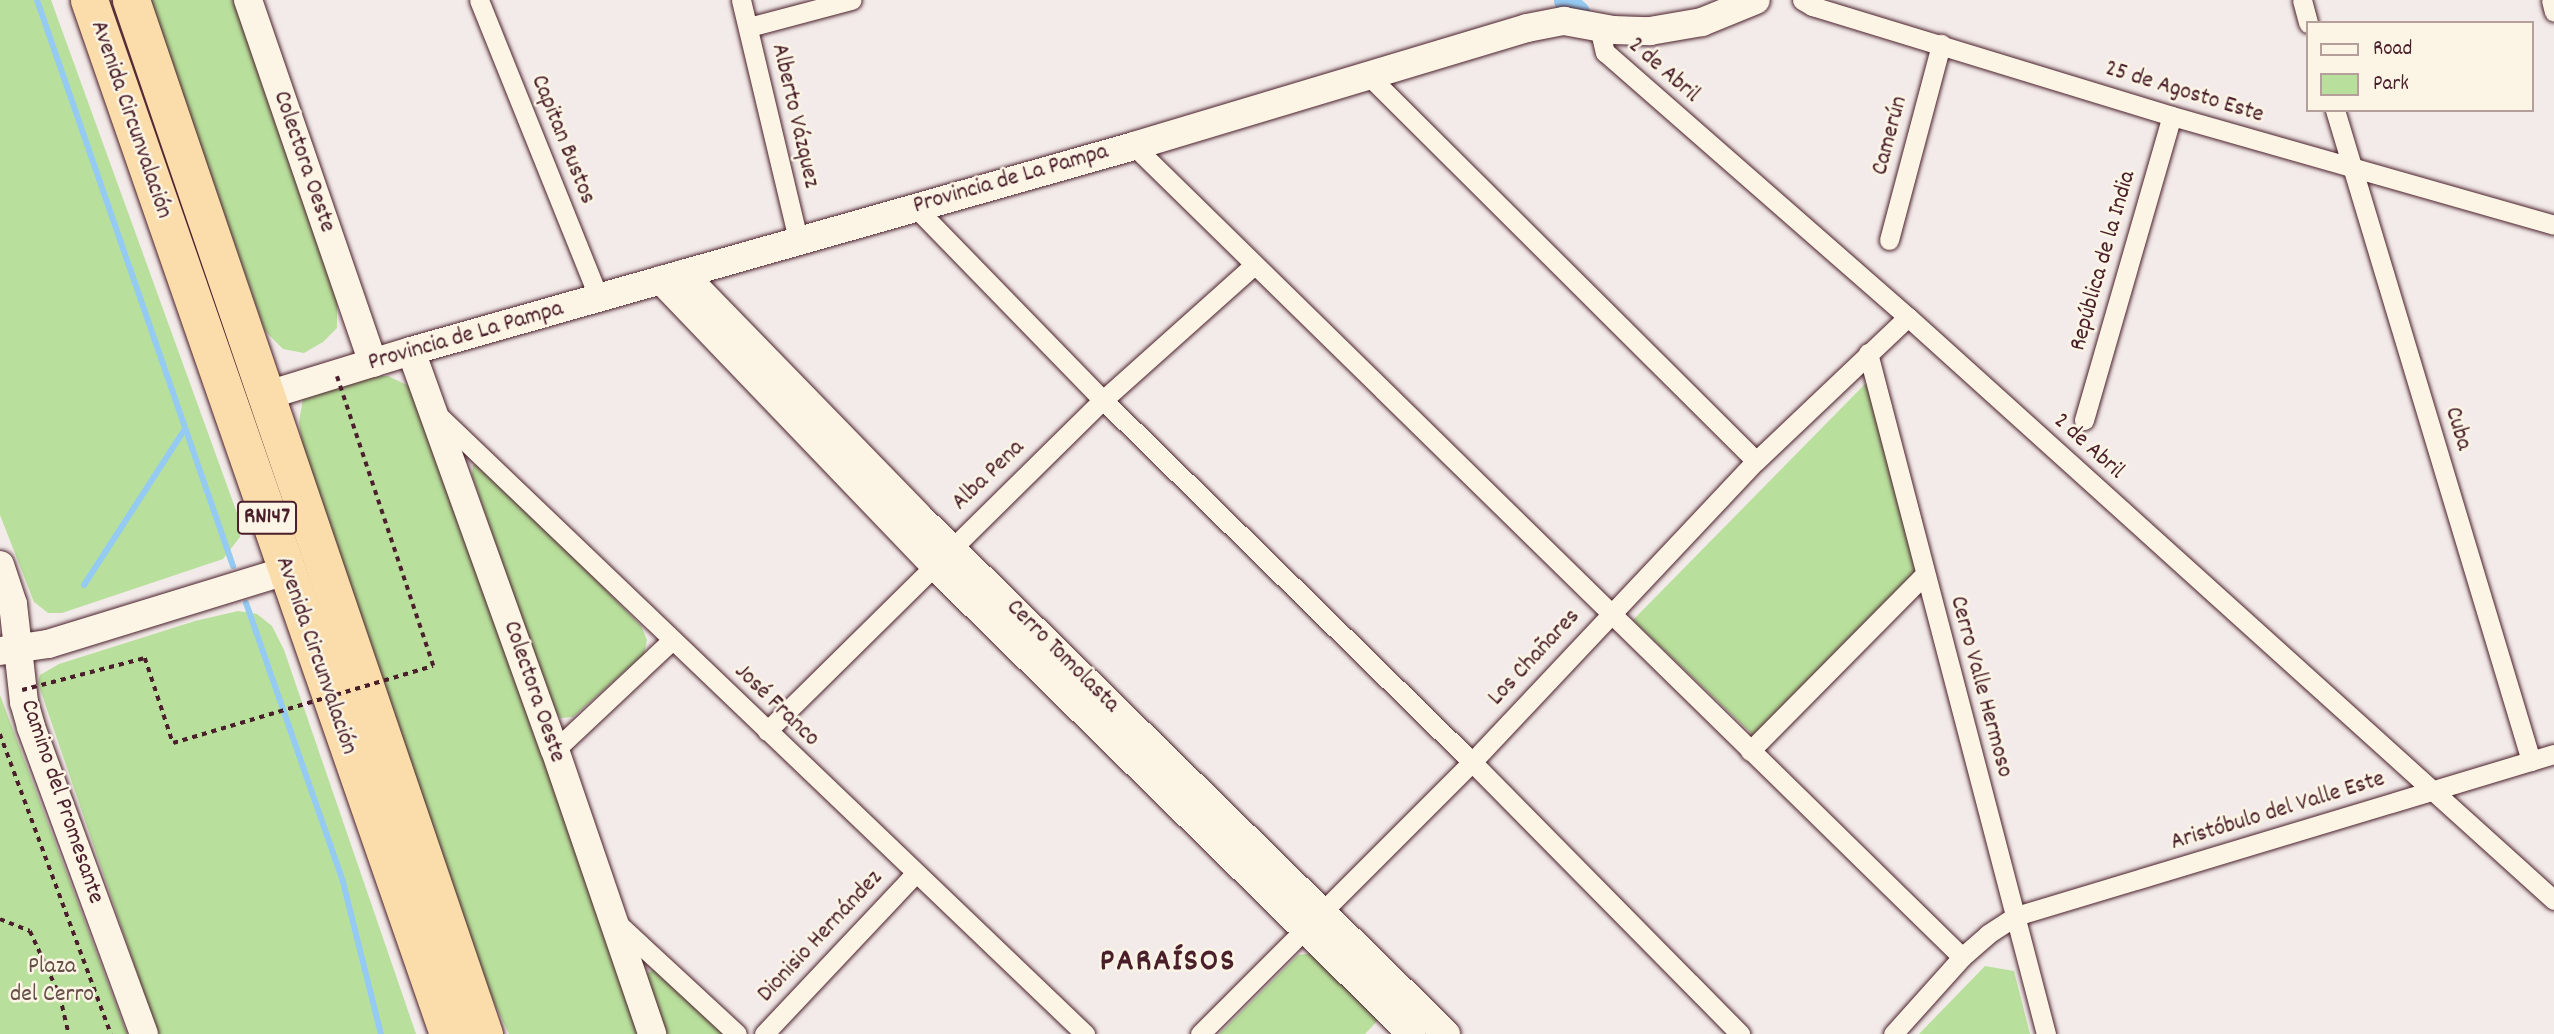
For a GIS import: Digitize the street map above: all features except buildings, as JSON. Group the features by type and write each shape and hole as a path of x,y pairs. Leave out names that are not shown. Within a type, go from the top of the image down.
{"highway":[{"name":"Avenida Circunvalación","path":"89,0 448,1034"},
{"name":"Avenida Circunvalación","path":"131,0 484,1034"},
{"path":"436,890 499,1034"},
{"path":"427,975 440,1034"}],"street":[{"name":"Colectora Oeste","path":"248,0 373,363"},
{"name":"Capitan Bustos","path":"479,0 599,299"},
{"name":"Alberto Vázquez","path":"741,0 799,243"},
{"path":"749,27 851,0"},
{"path":"1540,0 1564,21"},
{"name":"Provincia de La Pampa","path":"268,395 411,351 1134,146 1527,27 1595,13 1650,31 1702,22 1756,0"},
{"name":"25 de Agosto Este","path":"1802,0 1812,6 2172,116 2554,225"},
{"path":"2302,0 2307,21"},
{"path":"2550,0 2554,12"},
{"name":"2 de Abril","path":"1595,13 1605,52 1908,317 2554,900"},
{"name":"Camerún","path":"1889,240 1941,44"},
{"path":"1368,75 1756,461"},
{"name":"Cuba","path":"2336,112 2531,761"},
{"name":"República de la India","path":"2084,420 2172,116"},
{"path":"1134,146 1962,957"},
{"path":"915,207 1102,400 1472,762 1740,1034"},
{"name":"Alba Pena","path":"766,731 1102,400 1254,265"},
{"name":"Cerro Tomolasta","path":"672,277 942,556 1313,920 1446,1034"},
{"name":"Los Chañares","path":"1200,1034 1472,762 1756,461 1908,317"},
{"name":"Colectora Oeste","path":"411,351 555,750 609,916 652,1034"},
{"name":"Cerro Valle Hermoso","path":"1868,353 2046,1034"},
{"name":"José Franco","path":"434,411 1085,1034"},
{"name":"Camino del Promesante","path":"0,565 13,604 5,648 22,690 31,727 144,1034"},
{"path":"5,648 48,644 285,570"},
{"path":"1750,751 1924,575"},
{"path":"555,750 672,640"},
{"name":"Aristóbulo del Valle Este","path":"1893,1034 1962,957 2016,916 2554,754"},
{"name":"Dionisio Hernández","path":"764,1034 915,874"},
{"path":"609,916 737,1034"},
{"name":"Cerro Tomolasta","path":"1313,920 1412,1034"}],"path":[{"path":"22,690 145,658 173,743 433,666 336,374"},
{"path":"0,734 111,1034"},
{"path":"0,919 30,932 60,996 69,1034"}],"green space":[{"path":"0,0 51,0 241,524 240,537 223,559 62,613 48,613 34,602 0,515"},
{"path":"150,0 233,0 337,302 337,328 323,342 304,353 283,349 265,331"},
{"path":"362,375 388,376 411,387 643,1034 509,1034 497,1009 469,943 304,459 299,422 303,399"},
{"path":"1867,382 1916,570 1753,735 1633,620"},
{"path":"483,463 641,626 647,640 644,654 573,717 561,718 553,710 472,475 473,465"},
{"path":"238,611 257,614 272,626 284,650 416,1034 158,1034 38,683 40,675 59,664 195,621"},
{"name":"Plaza del Cerro","path":"0,695 127,1034 0,1034"},
{"path":"1314,953 1381,1017 1365,1034 1219,1034 1298,955"},
{"path":"1985,966 2014,971 2030,1034 1919,1034"},
{"path":"654,969 723,1034 664,1034 645,975"}],"waterway":[{"path":"37,0 233,566"},
{"path":"1565,0 1578,12"},
{"path":"84,585 185,429"},
{"path":"246,603 343,882 381,1034"}],"district":[{"name":"PARAÍSOS","path":"1168,963"}]}
